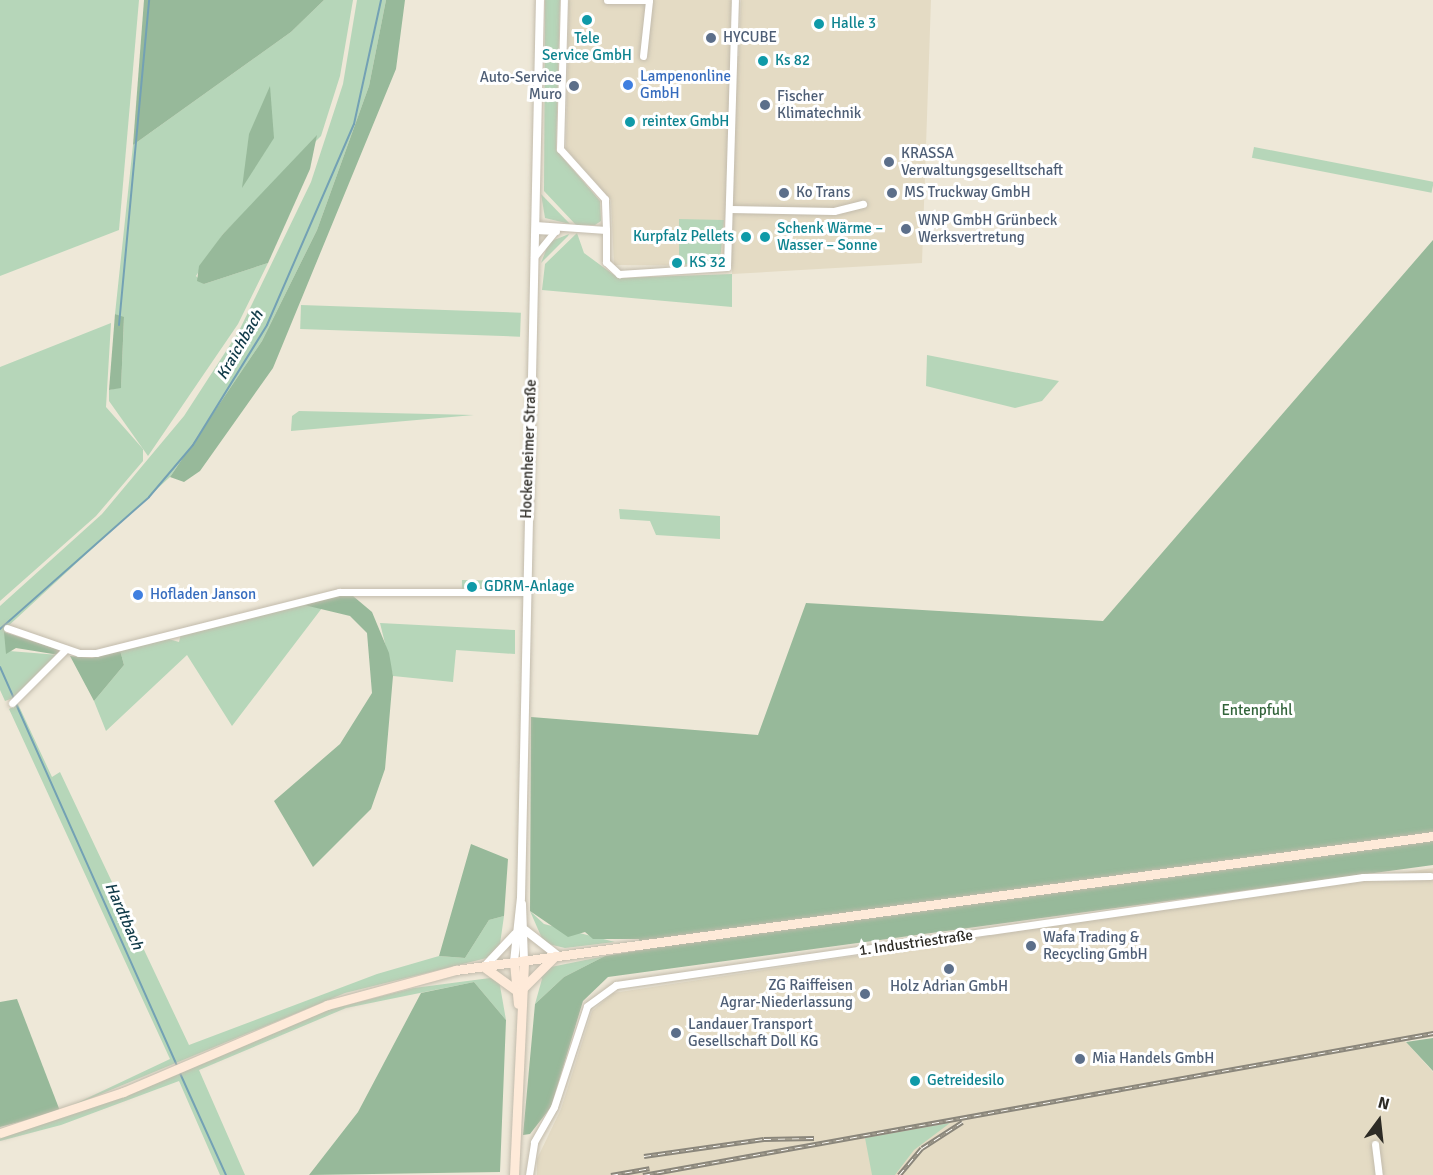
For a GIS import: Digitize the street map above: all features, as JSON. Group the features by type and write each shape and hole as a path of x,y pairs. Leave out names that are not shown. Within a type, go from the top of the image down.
{"main road":[{"path":"0,1133 175,1070 355,996 484,967 557,955 1433,836"},
{"path":"484,967 518,989 557,955"},
{"name":"Hockenheimer Straße","path":"514,1175 519,961"}],"street":[{"name":"Hockenheimer Straße","path":"519,961 515,934 520,898 540,0"},
{"path":"564,0 560,149 605,199 606,262 619,274 727,267 735,0"},
{"path":"607,0 649,1 643,56"},
{"path":"730,209 834,211 863,204"},
{"path":"535,227 554,232 564,229"},
{"path":"535,227 606,230"},
{"path":"534,257 554,232"},
{"path":"7,628 66,649 96,653 339,592 526,592"},
{"path":"15,701 66,649"},
{"name":"1. Industriestraße","path":"529,1175 534,1142 554,1107 587,1006 616,985 1363,877 1430,876"},
{"path":"1298,887 1299,878"},
{"name":"Hockenheimer Straße","path":"519,961 525,930 520,898"},
{"path":"525,930 557,955"},
{"path":"484,967 515,934"},
{"path":"1374,1144 1379,1175"}],"shaded area":[{"path":"569,0 731,0 730,56 739,56 741,0 931,0 922,263 732,274 732,266 614,265 611,200 566,149"},
{"path":"1433,868 1433,1037 1405,1041 1433,1072 1433,1175 537,1175 537,1159 561,1109 592,1011 613,993"}],"green space":[{"path":"0,0 139,0 119,230 0,276"},
{"path":"144,0 324,0 291,32 133,145"},
{"path":"324,0 353,0 340,76 321,136 223,234 196,276 204,284 268,263 238,324 148,456 109,401 109,390 121,387 124,318 115,314 133,145 291,32"},
{"path":"357,0 386,0 369,86 317,230 262,341 170,477 5,629 9,651 59,655 22,695 5,701 0,690 0,606 102,514 184,416 239,331 311,182 343,84"},
{"path":"386,0 405,0 396,69 273,368 200,471 184,482 170,477 262,341 317,230 369,86"},
{"path":"545,0 560,0 556,150 600,201 601,221 595,225 576,225 544,191"},
{"path":"270,86 274,138 242,188 249,134"},
{"path":"317,135 310,169 268,263 204,284 197,281 199,266 223,234"},
{"path":"1254,147 1433,182 1432,193 1252,158"},
{"path":"541,194 570,224 545,218"},
{"path":"679,219 724,220 720,261 679,265"},
{"path":"577,233 584,253 618,278 732,274 732,307 542,290 545,264"},
{"path":"569,234 568,236 541,263 549,242"},
{"name":"Entenpfuhl","path":"1433,240 1433,865 608,977 583,1001 551,1107 530,1134 523,1135 535,1004 564,977 605,956 641,950 639,939 593,939 585,932 568,937 530,911 531,717 758,735 806,603 1103,621"},
{"path":"301,305 521,313 520,337 300,329"},
{"path":"115,314 124,317 121,388 109,390"},
{"path":"111,323 106,407 143,449 143,461 96,516 0,601 0,367"},
{"path":"927,355 1059,381 1042,401 1015,408 926,386"},
{"path":"299,411 474,415 291,431 292,416"},
{"path":"619,509 720,516 720,539 656,535 650,521 620,519"},
{"path":"462,580 516,581 516,591 462,590"},
{"path":"338,595 353,596 372,612 389,653 393,676 385,769 371,809 313,867 274,801 340,744 372,693 367,633 350,616 300,604"},
{"path":"300,604 322,608 232,726 187,655 106,731 94,701 124,665 120,650 165,638 179,642 181,634"},
{"path":"380,623 515,630 515,654 456,650 453,682 393,676"},
{"path":"4,632 60,650 59,655 16,648 6,654"},
{"path":"120,650 124,665 94,701 70,656 92,658"},
{"path":"18,704 52,777 60,772 189,1045 377,974 439,956 465,958 489,920 504,916 500,944 487,958 345,993 60,1111 170,1059 9,709"},
{"path":"471,844 508,859 504,916 489,920 465,958 439,956"},
{"path":"530,911 544,924 615,942 565,948 544,943"},
{"path":"605,956 564,977 535,1004 542,979 538,974 546,968"},
{"path":"490,978 499,980 506,1020 474,982 346,1008 199,1070 245,1175 220,1175 179,1081 61,1125 0,1141 0,1136 119,1098 316,1013 414,988"},
{"path":"474,982 506,1020 500,1172 309,1175 358,1112 421,993"},
{"path":"17,999 60,1111 0,1127 0,1002"},
{"path":"1433,1038 1433,1071 1406,1042"},
{"path":"950,1123 914,1150 895,1175 872,1175 865,1138"}],"waterway":[{"path":"119,325 149,0"},
{"name":"Kraichbach","path":"0,629 149,497 193,445 267,325 354,124 381,0"},
{"name":"Hardtbach","path":"0,667 14,698"},
{"name":"Hardtbach","path":"16,704 177,1066"},
{"name":"Hardtbach","path":"179,1071 226,1175"}],"railway":[{"path":"643,1175 1433,1033"},
{"path":"899,1175 922,1148 962,1122"},
{"path":"644,1156 764,1139 814,1138"},
{"path":"611,1175 649,1168"}],"place":[{"name":"Tele Service GmbH","path":"587,20"},
{"name":"Halle 3","path":"819,24"},
{"name":"HYCUBE","path":"711,38"},
{"name":"Ks 82","path":"763,61"},
{"name":"Lampenonline GmbH","path":"628,85"},
{"name":"Auto-Service Muro","path":"574,86"},
{"name":"Fischer Klimatechnik","path":"765,105"},
{"name":"reintex GmbH","path":"630,122"},
{"name":"KRASSA Verwaltungsgeselltschaft","path":"889,162"},
{"name":"Ko Trans","path":"784,193"},
{"name":"MS Truckway GmbH","path":"892,193"},
{"name":"WNP GmbH Grünbeck Werksvertretung","path":"906,229"},
{"name":"Kurpfalz Pellets","path":"746,237"},
{"name":"Schenk Wärme – Wasser – Sonne","path":"765,237"},
{"name":"KS 32","path":"677,263"},
{"name":"GDRM-Anlage","path":"472,587"},
{"name":"Hofladen Janson","path":"138,595"},
{"name":"Wafa Trading & Recycling GmbH","path":"1031,946"},
{"name":"Holz Adrian GmbH","path":"949,969"},
{"name":"ZG Raiffeisen Agrar-Niederlassung","path":"865,994"},
{"name":"Landauer Transport Gesellschaft Doll KG","path":"676,1033"},
{"name":"Mia Handels GmbH","path":"1080,1059"},
{"name":"Getreidesilo","path":"915,1081"}]}
